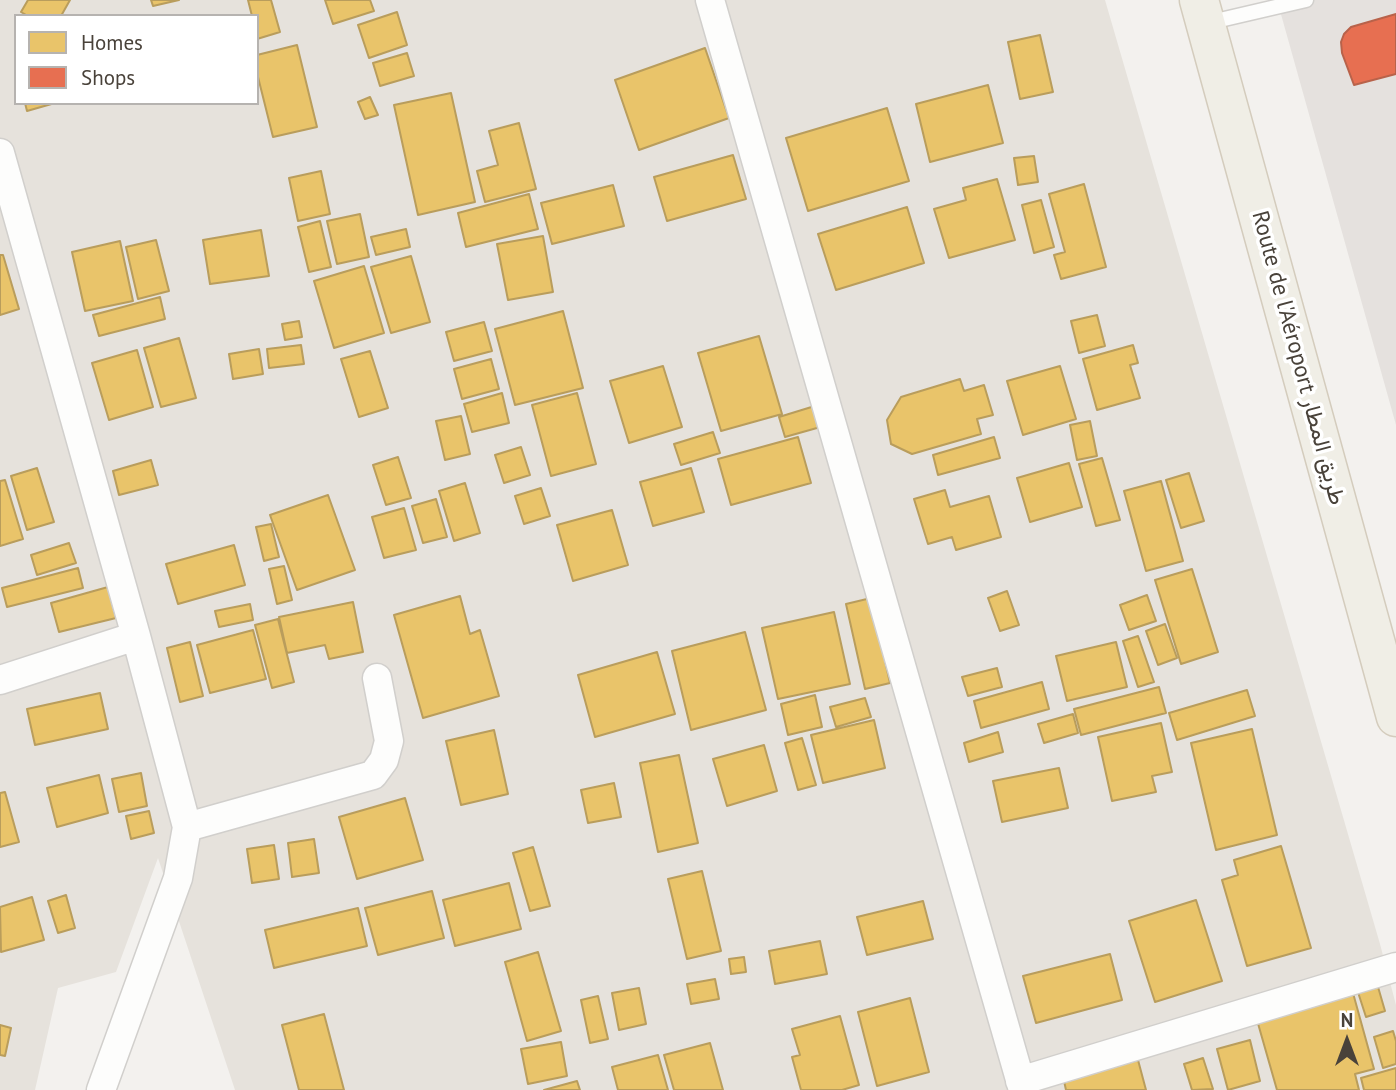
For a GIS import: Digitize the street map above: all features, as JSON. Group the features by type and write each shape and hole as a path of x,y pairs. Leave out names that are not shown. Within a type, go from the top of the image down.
{"main road":[{"name":"Route de l'Aéroport طريق المطار","path":"1203,12 1396,717"}],"street":[{"path":"710,0 1022,1086 1396,967"},
{"path":"0,153 187,827 178,878 101,1090"},
{"path":"0,680 136,636"},
{"path":"187,827 373,775 384,760 388,741 377,678"}],"lane":[{"path":"1203,12 1306,0"}],"shaded area":[{"path":"0,0 1105,0 1380,944 1396,1005 1396,1090 235,1090 158,858 116,972 58,988 35,1090 0,1090"},
{"path":"1277,0 1396,0 1396,425"}],"building: Homes":[{"path":"28,0 70,0 62,14 21,12"},
{"path":"151,0 179,0 153,6"},
{"path":"248,0 271,0 280,32 259,38 259,14 252,14"},
{"path":"325,0 370,0 374,11 333,24"},
{"path":"397,12 407,45 369,58 358,25"},
{"path":"1040,35 1053,92 1020,99 1008,42"},
{"path":"297,45 317,127 273,137 259,81 259,54"},
{"path":"705,48 729,118 639,150 615,80"},
{"path":"407,53 414,76 380,86 373,63"},
{"path":"988,85 1003,143 930,162 916,104"},
{"path":"451,93 475,202 418,215 394,105"},
{"path":"370,97 378,115 365,119 358,102"},
{"path":"26,105 48,105 27,111"},
{"path":"887,108 909,181 808,211 786,138"},
{"path":"519,123 536,189 485,202 477,171 498,165 489,131"},
{"path":"733,155 746,199 667,221 654,177"},
{"path":"1034,156 1038,182 1018,185 1014,158"},
{"path":"321,171 330,214 298,221 289,178"},
{"path":"997,179 1015,240 949,258 934,209 966,200 963,188"},
{"path":"1084,184 1106,267 1061,279 1054,255 1065,252 1049,194"},
{"path":"613,185 624,226 552,244 541,203"},
{"path":"529,194 538,229 466,247 458,213"},
{"path":"1041,200 1054,247 1034,253 1022,205"},
{"path":"907,207 924,263 836,290 818,234"},
{"path":"360,214 369,257 337,264 327,221"},
{"path":"320,221 331,267 309,272 298,227"},
{"path":"406,229 410,247 376,255 371,237"},
{"path":"261,230 269,276 210,284 203,240"},
{"path":"543,236 553,292 508,300 497,244"},
{"path":"156,240 169,291 138,299 126,247"},
{"path":"120,241 133,301 85,311 72,252"},
{"path":"0,255 3,255 19,309 0,315"},
{"path":"411,256 430,322 391,333 371,267"},
{"path":"364,266 384,333 334,348 314,281"},
{"path":"160,297 165,319 99,336 93,315"},
{"path":"563,311 583,388 515,405 495,329"},
{"path":"1097,315 1105,346 1079,353 1071,321"},
{"path":"299,321 302,337 285,340 282,324"},
{"path":"484,322 492,351 454,361 446,332"},
{"path":"759,336 782,414 721,431 698,353"},
{"path":"179,338 196,398 161,407 144,348"},
{"path":"301,345 304,364 269,368 267,349"},
{"path":"1133,345 1138,363 1130,365 1140,398 1097,410 1083,359"},
{"path":"259,349 263,374 233,379 229,354"},
{"path":"137,350 153,407 109,420 92,363"},
{"path":"370,351 388,408 359,417 341,359"},
{"path":"491,359 499,389 462,399 454,369"},
{"path":"663,366 682,427 629,443 610,381"},
{"path":"1060,366 1076,419 1023,435 1007,381"},
{"path":"960,379 964,391 984,385 993,415 977,419 981,434 912,454 891,444 887,420 901,397"},
{"path":"502,393 509,423 472,432 464,404"},
{"path":"577,393 596,464 551,476 532,405"},
{"path":"818,405 824,426 785,437 779,417"},
{"path":"461,416 470,454 445,460 436,421"},
{"path":"1090,421 1097,456 1077,460 1070,425"},
{"path":"713,432 720,453 681,465 674,444"},
{"path":"798,437 811,483 731,505 718,459"},
{"path":"994,437 1000,458 938,475 933,455"},
{"path":"521,447 530,475 504,483 495,455"},
{"path":"398,457 411,498 386,505 373,465"},
{"path":"1102,458 1120,520 1096,526 1079,464"},
{"path":"151,460 158,485 119,495 113,471"},
{"path":"1069,463 1082,507 1030,522 1017,478"},
{"path":"37,468 54,522 27,530 11,476"},
{"path":"691,468 704,512 653,526 640,482"},
{"path":"1189,473 1204,521 1181,528 1166,480"},
{"path":"5,480 23,539 0,546 0,481"},
{"path":"1161,481 1183,561 1146,571 1124,491"},
{"path":"465,483 480,533 454,541 439,491"},
{"path":"541,488 550,516 524,524 515,496"},
{"path":"945,490 950,507 989,496 1001,537 956,550 952,537 928,544 914,499"},
{"path":"328,495 355,570 297,590 270,515"},
{"path":"436,499 447,537 423,543 412,506"},
{"path":"404,508 416,550 384,558 372,517"},
{"path":"612,510 628,565 573,581 557,525"},
{"path":"271,524 279,557 264,561 256,527"},
{"path":"69,543 76,563 37,575 31,555"},
{"path":"234,545 245,585 178,604 166,564"},
{"path":"284,566 292,600 277,604 269,569"},
{"path":"78,568 83,588 7,607 2,588"},
{"path":"1192,569 1218,652 1181,664 1155,580"},
{"path":"108,587 116,618 59,632 51,603"},
{"path":"1007,591 1019,625 1000,631 988,598"},
{"path":"1147,595 1156,621 1129,630 1120,605"},
{"path":"460,596 470,634 480,630 499,696 423,718 394,615"},
{"path":"871,598 890,683 865,689 846,604"},
{"path":"353,602 363,652 329,659 325,645 287,653 279,617"},
{"path":"250,604 253,620 219,627 215,611"},
{"path":"834,612 850,684 778,699 762,628"},
{"path":"278,619 294,682 272,688 255,625"},
{"path":"1165,624 1177,658 1158,665 1146,631"},
{"path":"253,630 266,679 210,693 197,645"},
{"path":"745,632 766,710 691,730 672,651"},
{"path":"1138,636 1154,682 1138,687 1123,641"},
{"path":"190,642 203,696 180,702 167,648"},
{"path":"1116,642 1127,687 1067,701 1056,656"},
{"path":"657,652 675,714 595,737 578,675"},
{"path":"997,668 1002,687 968,696 962,677"},
{"path":"1042,682 1049,709 981,728 974,701"},
{"path":"1159,687 1166,713 1081,735 1074,709"},
{"path":"1247,690 1255,716 1177,740 1169,713"},
{"path":"100,693 108,729 35,745 27,709"},
{"path":"815,695 822,727 788,735 781,704"},
{"path":"865,698 871,717 836,727 830,707"},
{"path":"1073,714 1078,733 1044,743 1038,724"},
{"path":"874,720 885,768 823,783 811,735"},
{"path":"1161,723 1172,772 1152,776 1156,792 1112,801 1098,737"},
{"path":"1252,729 1277,835 1216,850 1191,743"},
{"path":"494,730 508,794 461,805 446,741"},
{"path":"998,732 1003,752 969,762 964,743"},
{"path":"802,738 816,785 798,790 785,743"},
{"path":"764,745 777,791 727,806 713,759"},
{"path":"679,755 698,843 658,852 640,763"},
{"path":"1059,768 1068,808 1002,822 993,781"},
{"path":"141,773 147,806 119,812 112,779"},
{"path":"99,775 108,813 57,827 47,788"},
{"path":"614,783 621,817 588,823 581,790"},
{"path":"5,792 19,842 0,847 0,793"},
{"path":"405,798 423,860 357,879 339,817"},
{"path":"149,811 154,833 131,839 126,816"},
{"path":"314,839 319,873 292,877 288,843"},
{"path":"274,845 279,879 252,883 247,849"},
{"path":"1281,846 1311,948 1247,966 1222,880 1238,875 1234,860"},
{"path":"533,847 550,906 530,911 513,853"},
{"path":"702,871 721,951 687,959 668,879"},
{"path":"509,883 521,929 455,946 443,900"},
{"path":"432,891 444,938 378,955 365,908"},
{"path":"66,895 75,928 58,933 48,901"},
{"path":"32,897 44,940 1,952 0,907"},
{"path":"1196,900 1222,981 1155,1002 1129,921"},
{"path":"923,901 933,939 867,955 857,917"},
{"path":"358,908 367,946 274,968 265,930"},
{"path":"820,941 827,974 775,984 769,951"},
{"path":"538,952 561,1031 527,1041 505,962"},
{"path":"1110,954 1122,1000 1036,1023 1023,976"},
{"path":"744,957 746,972 731,974 729,959"},
{"path":"715,979 719,999 691,1004 687,984"},
{"path":"1376,980 1385,1011 1366,1017 1356,986"},
{"path":"639,988 646,1024 619,1030 612,993"},
{"path":"1353,993 1374,1069 1355,1074 1359,1090 1277,1090 1257,1020"},
{"path":"598,996 608,1039 590,1043 581,1000"},
{"path":"910,998 929,1072 877,1086 858,1012"},
{"path":"324,1014 344,1090 299,1090 282,1025"},
{"path":"840,1016 859,1085 842,1090 801,1090 792,1057 800,1055 792,1029"},
{"path":"0,1025 11,1028 5,1056 0,1055"},
{"path":"1393,1031 1396,1064 1383,1068 1374,1037"},
{"path":"1250,1040 1260,1081 1228,1090 1217,1049"},
{"path":"561,1042 567,1076 528,1084 521,1049"},
{"path":"710,1043 723,1090 674,1090 664,1055"},
{"path":"658,1055 668,1090 618,1090 612,1067"},
{"path":"1203,1058 1213,1089 1192,1090 1184,1064"},
{"path":"1138,1060 1146,1090 1066,1090 1064,1081"},
{"path":"1396,1068 1396,1090 1364,1090 1361,1078"},
{"path":"577,1081 580,1090 544,1090"}],"building: Shops":[{"path":"1396,14 1396,74 1354,85 1342,53 1341,42 1344,34 1351,27"}]}
